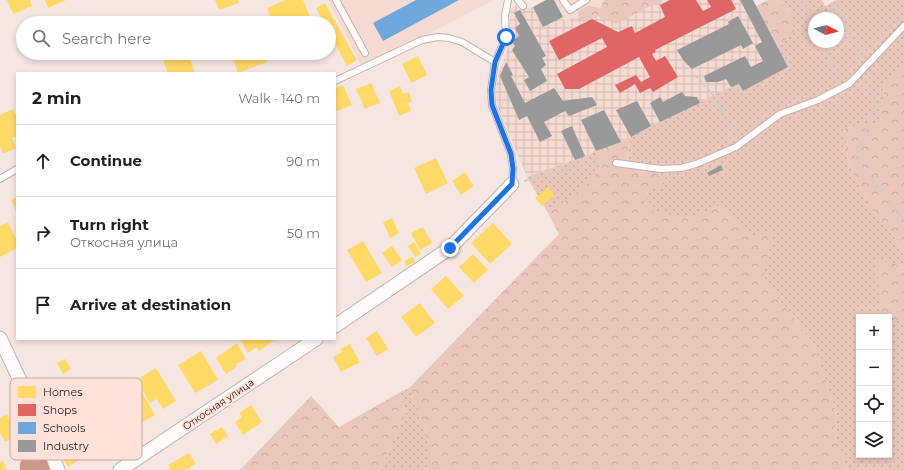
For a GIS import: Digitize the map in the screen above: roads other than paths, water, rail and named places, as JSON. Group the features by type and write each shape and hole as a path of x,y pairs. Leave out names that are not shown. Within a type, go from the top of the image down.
{"street":[{"path":"336,325 450,248 512,184"},
{"path":"0,338 19,378"},
{"name":"Откосная улица","path":"142,455 315,340"},
{"path":"54,460 58,470"},
{"name":"Откосная улица","path":"120,470 135,460"}],"lane":[{"path":"336,0 365,53"},
{"path":"508,0 505,16 506,37 495,62 491,90 492,105 511,154 513,169 512,184"},
{"path":"518,0 523,6"},
{"path":"563,0 570,10 586,0"},
{"path":"616,163 661,169 681,168 696,164 736,147 780,114 818,100 850,84 904,26"},
{"path":"336,81 422,40 438,37 449,38 462,42 495,62"},
{"path":"0,179 16,170"}]}
